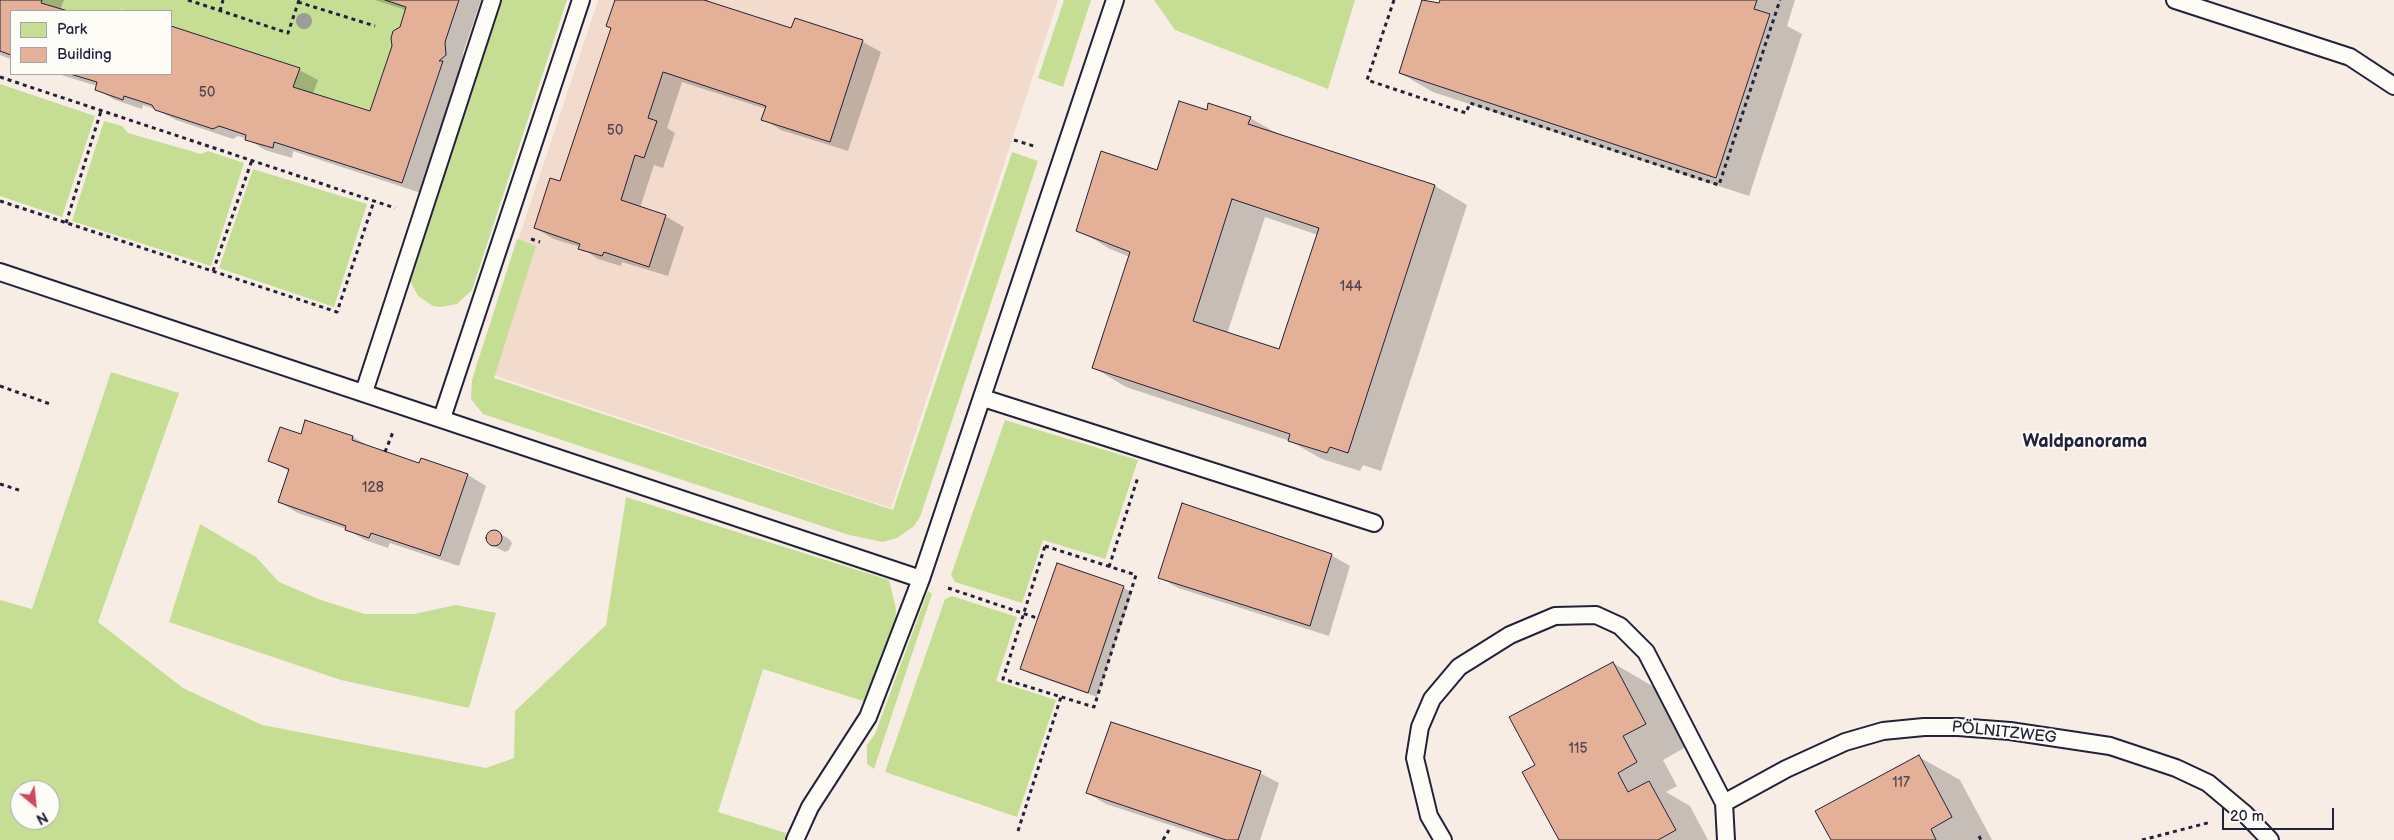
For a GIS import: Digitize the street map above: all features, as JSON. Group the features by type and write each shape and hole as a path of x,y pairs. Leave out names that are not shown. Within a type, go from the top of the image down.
{"lane":[{"path":"364,392 492,0"},
{"path":"442,418 581,0"},
{"path":"796,840 810,807 868,717 921,579 1115,0"},
{"path":"2175,0 2350,57 2394,86"},
{"path":"0,272 921,579"},
{"path":"983,398 1374,523"},
{"path":"1443,840 1429,816 1415,758 1420,727 1432,698 1459,667 1510,636 1555,616 1596,615 1620,626 1646,652 1724,803 1726,840"},
{"name":"PÖLNITZWEG","path":"1724,803 1786,769 1845,742 1883,731 1924,727 1958,727 2010,731 2110,746 2176,768 2208,783 2245,814 2270,840"}],"path":[{"path":"188,0 288,33 299,1 375,26"},
{"path":"220,11 223,0"},
{"path":"1394,0 1367,80 1466,113 1470,103 1719,185 1780,0"},
{"path":"0,77 421,217"},
{"path":"66,223 101,111"},
{"path":"213,271 252,160"},
{"path":"0,201 337,312 374,201"},
{"path":"0,386 50,404"},
{"path":"1109,567 1147,450"},
{"path":"0,484 22,491"},
{"path":"1045,546 1136,576 1094,707 1003,679 1023,612 1045,546"},
{"path":"921,579 1037,618"},
{"path":"1018,831 1061,697"},
{"path":"2142,840 2245,814"},
{"path":"1163,840 1169,830"}],"shaded area":[{"path":"598,0 1058,0 891,508 475,369"}],"green space":[{"path":"42,0 385,0 406,7 400,27 393,31 391,38 392,46 370,111 293,87 299,68 172,26 172,10 65,10 41,3"},
{"path":"501,0 567,0 472,290 457,304 440,307 433,306 418,296 409,279"},
{"path":"1064,0 1091,0 1063,87 1038,78"},
{"path":"1154,0 1355,0 1328,89 1175,30"},
{"path":"0,84 95,116 62,217 0,196"},
{"path":"104,121 122,126 128,133 201,154 208,151 244,163 211,266 72,221"},
{"path":"1012,152 1038,161 920,517 914,526 897,538 883,542 849,535 483,414 471,399 472,380 517,239 536,246 494,378 893,510"},
{"path":"253,169 367,204 334,307 219,268"},
{"path":"111,372 179,393 98,622 183,688 262,725 486,768 514,758 515,711 606,625 626,497 889,580 896,609 895,625 863,701 763,669 718,812 786,833 785,840 0,840 0,600 32,609"},
{"path":"1005,420 1138,460 1105,559 1043,540 1022,603 955,582 951,575"},
{"path":"200,524 256,557 279,582 321,600 365,614 414,614 456,605 496,613 469,708 341,680 169,622"},
{"path":"928,591 932,594 874,769 867,764 867,745 875,734"},
{"path":"952,596 1017,617 996,681 1056,700 1017,817 885,772 945,599"}],"building":[{"path":"0,0 42,0 41,3 65,10 10,10 10,55 0,51"},
{"path":"385,0 459,0 445,42 446,55 439,61 443,61 402,183 274,142 273,148 245,140 246,135 219,126 213,129 155,110 152,105 124,96 123,100 95,90 97,82 73,75 172,75 172,26 300,68 293,87 370,111 392,46 391,38 393,31 400,27 406,7"},
{"path":"615,0 704,0 791,28 795,18 863,40 830,142 761,120 766,106 663,72 648,118 657,121 644,158 635,155 621,200 666,215 649,267 604,252 602,256 578,249 580,244 534,228 550,178 560,181 611,28 606,26"},
{"path":"1422,0 1439,3 1440,0 1757,0 1754,9 1770,14 1716,178 1399,73"},
{"path":"1179,101 1207,110 1208,103 1251,117 1248,124 1435,185 1348,453 1330,447 1327,453 1288,441 1290,434 1092,368 1130,252 1076,231 1101,151 1157,170","holes":["1232,199 1319,228 1279,349 1193,321"]},
{"path":"305,420 353,436 352,440 419,463 421,458 468,474 440,556 371,533 369,538 345,530 346,526 278,502 289,469 268,461 280,427 301,434"},
{"path":"1182,503 1332,554 1310,626 1158,578"},
{"path":"491,530 497,530 502,535 500,544 491,546 486,541 486,535"},
{"path":"1057,563 1124,586 1088,693 1020,669"},
{"path":"1613,662 1646,724 1623,736 1637,762 1618,773 1628,792 1649,781 1676,830 1658,840 1559,840 1522,772 1535,765 1509,717"},
{"path":"1111,722 1261,771 1238,840 1226,840 1086,793"},
{"path":"1919,755 1952,817 1931,829 1936,840 1831,840 1815,811"}],"district":[{"name":"Waldpanorama","path":"2085,442"}]}
